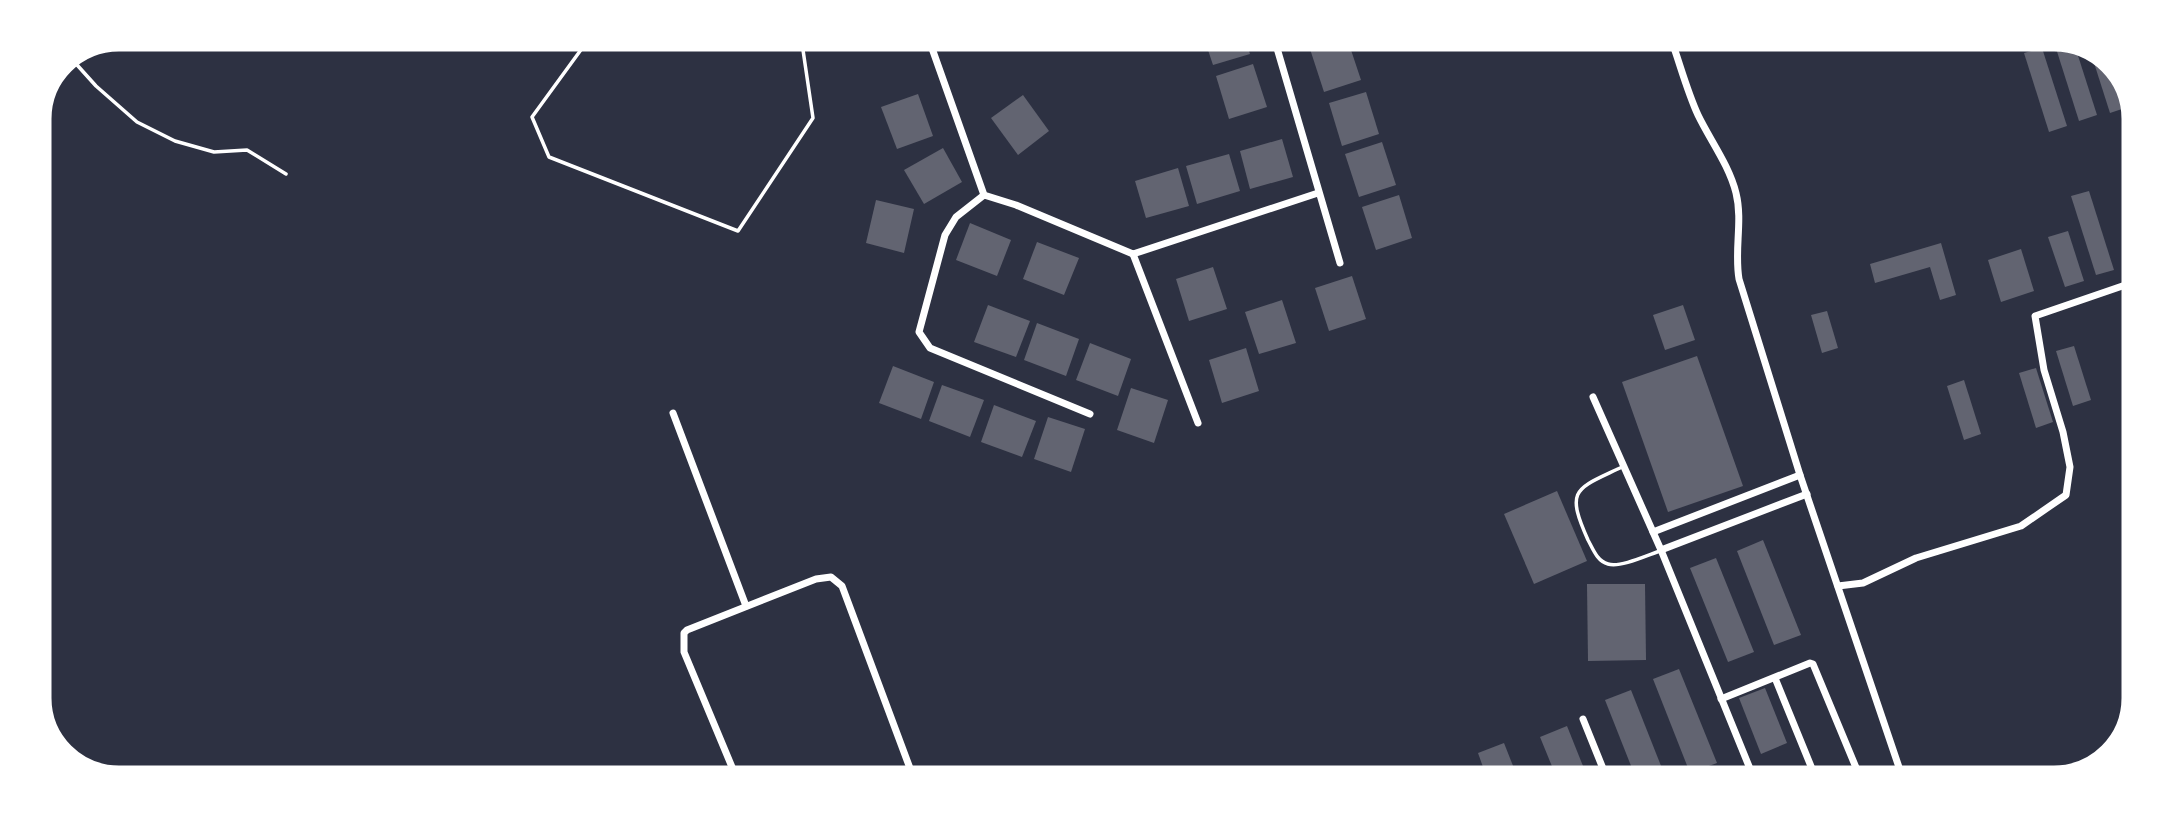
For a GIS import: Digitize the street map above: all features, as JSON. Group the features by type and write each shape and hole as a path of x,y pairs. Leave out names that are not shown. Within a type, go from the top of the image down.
{"street":[{"path":"932,47 984,194"},
{"path":"1277,47 1340,263"},
{"path":"1674,47 1697,113 1736,193 1738,209 1735,260 1739,279 1800,475 1900,770"},
{"path":"984,194 1133,254 1318,193"},
{"path":"984,194 956,217 945,235 919,332 930,348 1090,414"},
{"path":"1133,254 1198,423"},
{"path":"1838,586 1863,583 1916,558 2021,526 2066,495 2070,467 2063,432 2044,370 2035,316 2126,285"},
{"path":"1593,397 1661,550 1750,770"},
{"path":"673,413 746,606"},
{"path":"1653,532 1800,475"},
{"path":"1661,550 1807,494"},
{"path":"733,770 684,652 683,637 687,630 746,606 816,579 831,577 842,586 911,770"},
{"path":"1721,699 1810,663 1816,667 1857,770"},
{"path":"1775,678 1813,770"},
{"path":"1583,719 1604,770"}],"lane":[{"path":"583,47 532,117 549,157 738,231 813,118 803,50 799,47"},
{"path":"75,62 96,86 137,122 176,141 214,152 247,150 286,174"},
{"path":"1623,466 1584,485 1576,498 1576,514 1596,556 1608,565 1619,565 1661,550"}],"building":[{"path":"1207,47 1248,47 1250,54 1213,65"},
{"path":"1350,47 1361,80 1324,92 1310,49"},
{"path":"2056,47 2076,51 2097,115 2079,121"},
{"path":"2042,48 2067,126 2049,132 2024,53"},
{"path":"2093,58 2105,68 2122,96 2125,108 2110,113"},
{"path":"1253,64 1267,107 1229,119 1216,76"},
{"path":"1366,92 1379,134 1342,146 1329,103"},
{"path":"918,94 933,136 897,149 881,107"},
{"path":"1023,95 1049,131 1018,155 991,118"},
{"path":"1282,139 1293,177 1250,189 1240,151"},
{"path":"1382,142 1396,185 1359,197 1345,154"},
{"path":"943,148 962,182 924,204 904,170"},
{"path":"1229,154 1240,191 1197,204 1186,166"},
{"path":"1178,168 1189,206 1146,218 1135,181"},
{"path":"2089,191 2114,270 2096,275 2071,196"},
{"path":"1399,195 1412,238 1376,250 1362,207"},
{"path":"876,200 914,209 904,253 866,243"},
{"path":"970,223 1011,240 997,276 956,260"},
{"path":"2068,231 2084,281 2065,287 2048,237"},
{"path":"1037,242 1079,258 1064,295 1023,279"},
{"path":"1941,243 1956,295 1940,300 1930,267 1875,283 1870,264"},
{"path":"2021,249 2034,291 2001,302 1988,260"},
{"path":"1213,267 1227,309 1189,321 1176,279"},
{"path":"1352,276 1366,319 1329,331 1315,288"},
{"path":"1282,300 1296,343 1259,354 1245,312"},
{"path":"988,305 1030,321 1016,357 974,342"},
{"path":"1683,305 1695,340 1665,350 1653,315"},
{"path":"1827,311 1838,348 1822,353 1811,315"},
{"path":"1037,323 1079,339 1066,376 1024,360"},
{"path":"1090,343 1131,359 1118,396 1076,380"},
{"path":"2074,346 2091,400 2073,406 2056,351"},
{"path":"1246,348 1259,391 1222,403 1209,360"},
{"path":"1697,356 1743,486 1668,512 1622,382"},
{"path":"893,366 934,382 921,419 879,403"},
{"path":"2036,368 2053,422 2036,428 2019,373"},
{"path":"1964,380 1981,434 1964,440 1947,386"},
{"path":"942,385 984,400 970,437 929,421"},
{"path":"1131,388 1168,400 1154,443 1117,430"},
{"path":"994,405 1036,421 1022,457 981,442"},
{"path":"1048,417 1085,429 1071,472 1034,459"},
{"path":"1557,491 1587,561 1534,584 1504,514"},
{"path":"1763,540 1801,635 1774,645 1737,551"},
{"path":"1716,558 1754,652 1728,662 1690,568"},
{"path":"1587,584 1645,584 1646,660 1588,661"},
{"path":"1679,669 1717,763 1698,770 1689,770 1653,679"},
{"path":"1765,688 1787,743 1761,754 1739,698"},
{"path":"1631,690 1663,770 1633,770 1605,700"},
{"path":"1567,726 1585,770 1554,770 1540,737"},
{"path":"1504,743 1515,770 1484,770 1478,753"}]}
